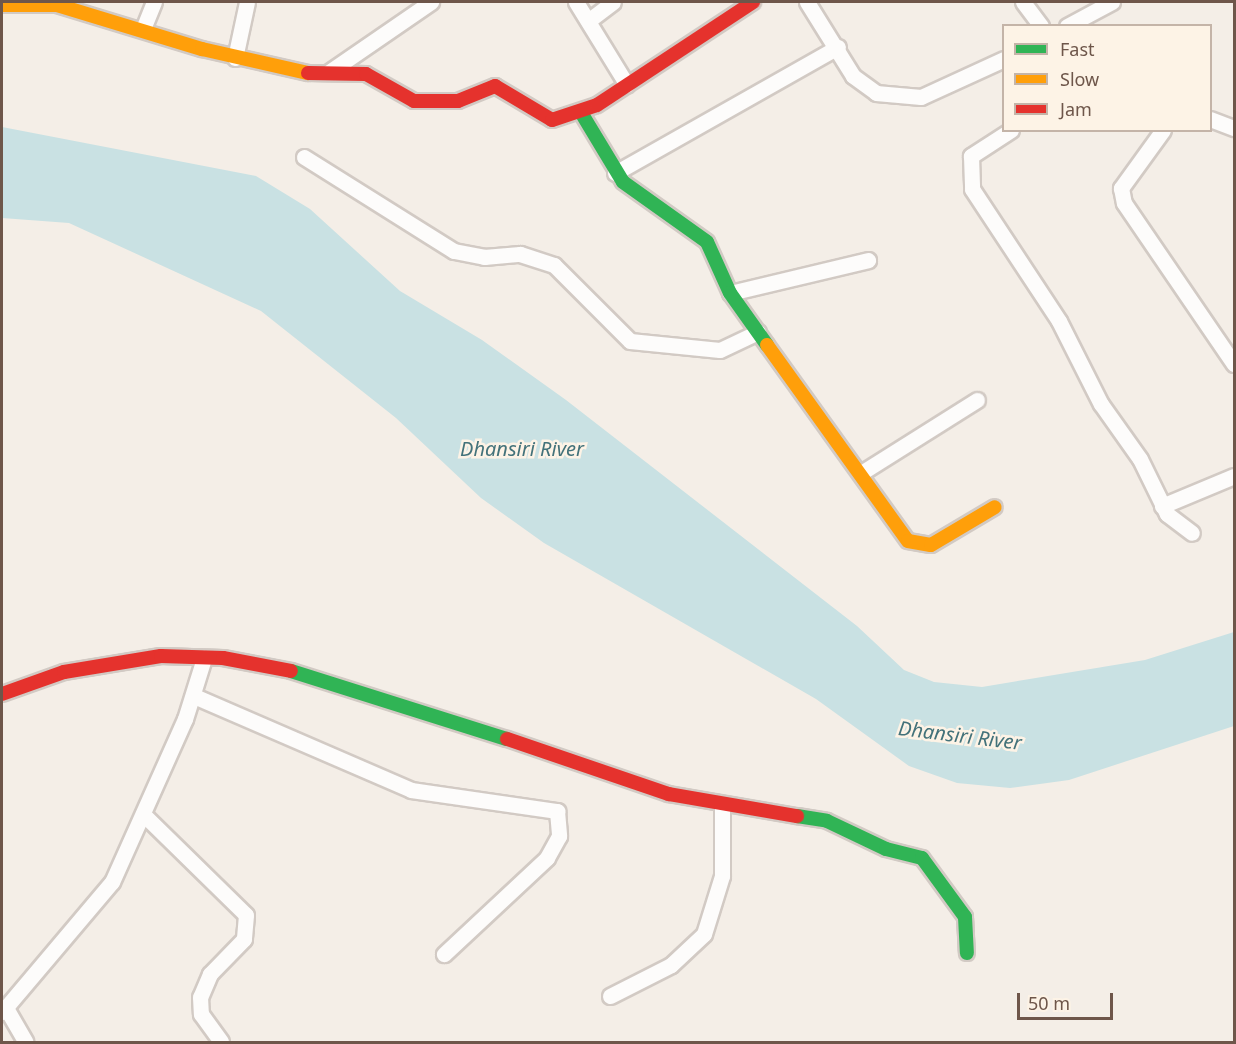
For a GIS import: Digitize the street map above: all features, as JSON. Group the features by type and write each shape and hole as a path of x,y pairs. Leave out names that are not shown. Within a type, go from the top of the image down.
{"street":[{"path":"143,29 154,2"},
{"path":"235,58 247,2"},
{"path":"329,72 431,2"},
{"path":"576,2 627,85"},
{"path":"588,21 613,2"},
{"path":"2,4 57,5 235,58 305,73 329,72 377,77 414,101 458,101 488,85 552,120 582,114 753,2"},
{"path":"807,2 863,88 905,99 941,90 1002,61"},
{"path":"1023,2 1040,24"},
{"path":"1071,24 1112,2"},
{"path":"615,173 838,47"},
{"path":"582,114 615,173 707,242 730,293 915,546 931,545 995,507"},
{"path":"1212,120 1234,128"},
{"path":"1008,132 971,156 972,189 1059,321 1162,506 1192,534"},
{"path":"1161,132 1121,188 1124,203 1234,364"},
{"path":"304,157 454,251 484,257 520,254 554,265 630,341 720,350 758,332"},
{"path":"730,293 868,260"},
{"path":"861,472 977,400"},
{"path":"1162,506 1234,476"},
{"path":"26,1042 4,1010 108,888 194,696 204,658"},
{"path":"2,694 101,664 204,658 319,676 669,794 722,805 828,821 886,849 922,858 945,883 965,917 967,953"},
{"path":"194,696 421,793 557,811 559,836 547,858 444,954"},
{"path":"610,996 671,965 707,928 722,876 722,805"},
{"path":"143,813 246,915 244,939 210,974 200,997 201,1014 221,1042"}],"water":[{"name":"Dhansiri River","path":"2,127 256,176 310,209 400,291 482,340 566,400 857,626 904,670 934,682 982,687 1145,660 1234,632 1234,726 1069,780 1010,788 957,783 909,766 816,699 544,543 481,498 396,418 261,311 69,223 2,218"}],"traffic: fast":[{"path":"582,114 623,182 707,242 730,293 767,345"},
{"path":"291,671 507,739"},
{"path":"797,816 827,821 886,849 922,858 965,917 967,953"}],"traffic: slow":[{"path":"2,5 57,5 202,49 308,73"},
{"path":"767,345 908,541 931,545 995,507"}],"traffic: jam":[{"path":"308,73 366,74 414,101 458,101 495,86 552,120 597,105 753,2"},
{"path":"2,694 64,672 161,656 223,658 291,671"},
{"path":"507,739 669,794 797,816"}]}
